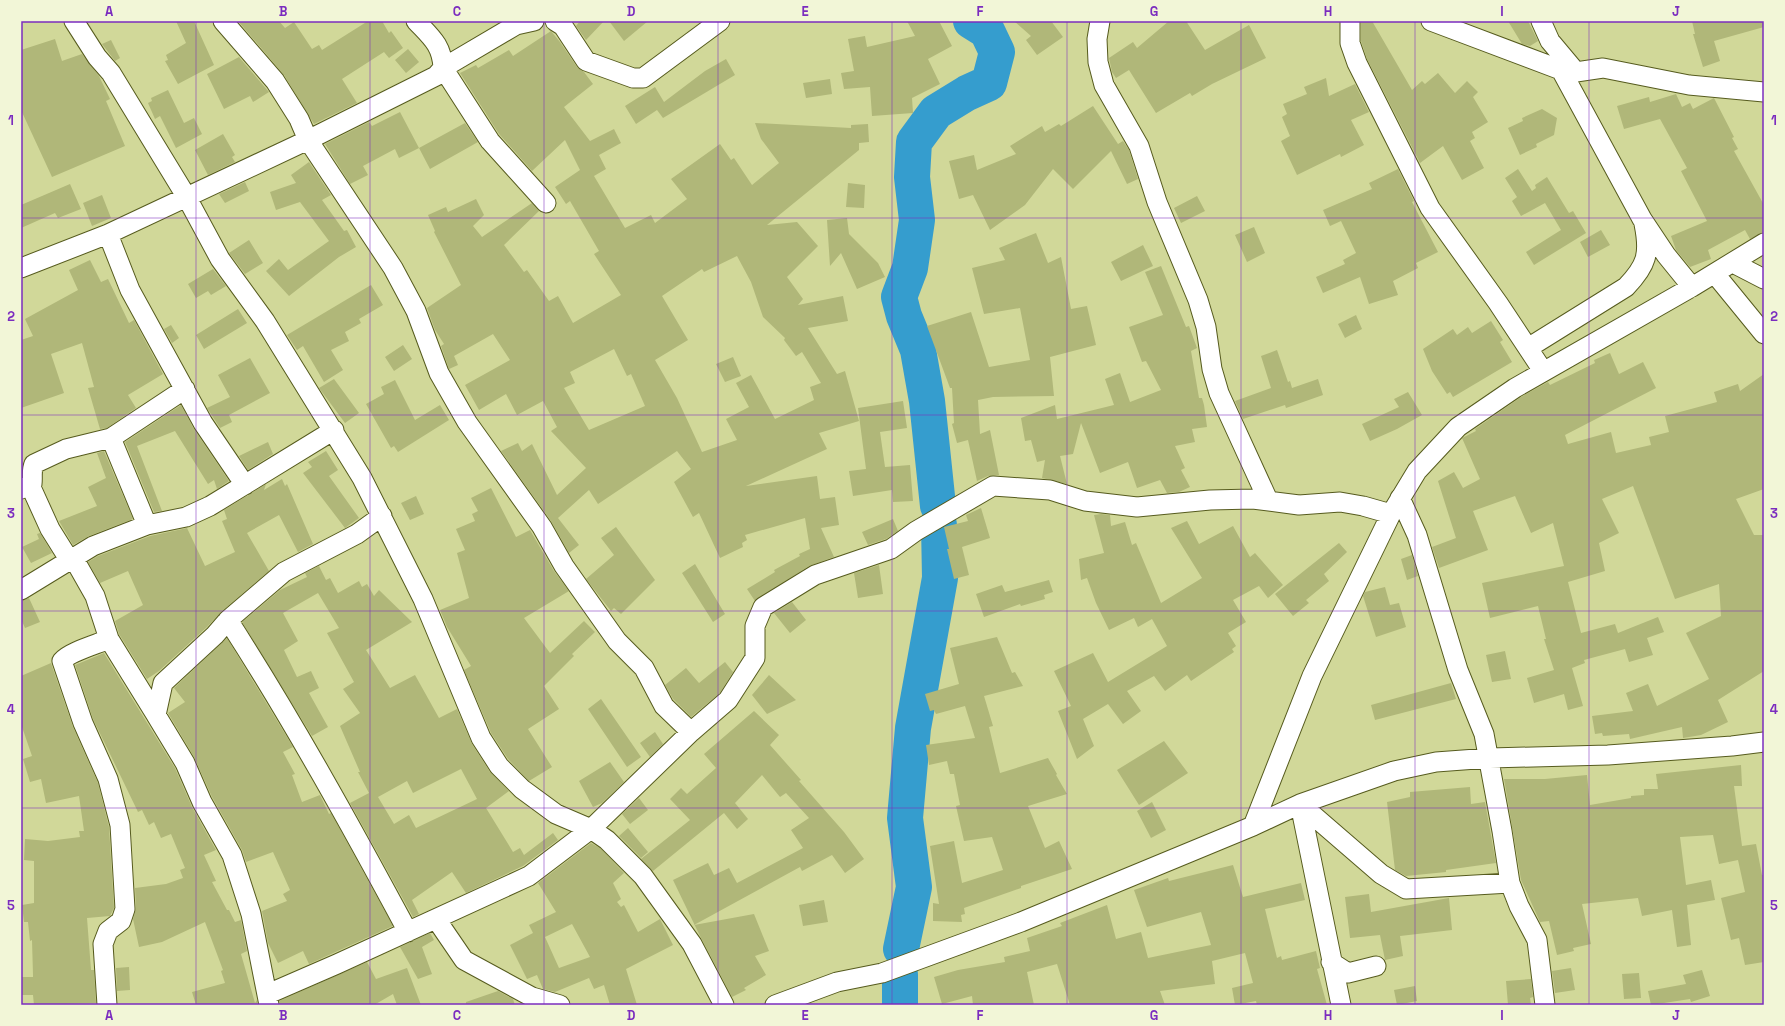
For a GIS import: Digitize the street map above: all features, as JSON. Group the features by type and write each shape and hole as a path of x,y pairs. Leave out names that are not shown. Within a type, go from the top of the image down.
{"street":[{"path":"74,21 97,57 111,72 186,196 220,260 265,321 334,430 382,516 423,599 481,738 500,766 522,789 556,814 591,829 607,840 643,876 692,944 724,1005"},
{"path":"223,21 275,81 299,119 308,140 393,268 416,311 439,373 467,422 542,527 564,566 617,640 644,668 664,706 691,732"},
{"path":"416,21 439,46 443,57 443,68 490,141 546,203"},
{"path":"21,268 108,234 186,196 308,140 426,82 436,76 443,68 516,25 534,21"},
{"path":"555,21 563,26 586,61 633,78 643,78 720,21"},
{"path":"1100,21 1097,39 1098,62 1104,85 1139,146 1157,202 1198,300 1206,327 1212,369 1219,393 1268,500"},
{"path":"1350,21 1350,43 1357,63 1430,208 1498,302 1543,371"},
{"path":"1431,21 1568,71 1604,68 1702,87 1764,92"},
{"path":"1541,21 1550,41 1568,71 1642,219 1666,255 1692,288"},
{"path":"1528,348 1626,287 1639,273 1647,257 1647,240 1642,219"},
{"path":"108,234 130,290 203,423 245,485"},
{"path":"1253,826 1312,676 1395,506 1417,471 1458,427 1543,371 1692,288 1764,243"},
{"path":"1733,263 1764,279"},
{"path":"1715,274 1764,334"},
{"path":"185,389 111,438 66,449 34,464 31,470 33,477 26,487 50,529 95,596 109,639 185,763 202,802 232,855 251,914 268,999 529,876 591,829 691,732 728,700 755,658 755,626 763,607 815,575 891,549 916,531 993,486 1050,490 1085,500 1137,507 1210,500 1253,498 1299,505 1340,502 1363,506 1395,506"},
{"path":"21,590 93,546 147,525 186,517 210,506 334,430"},
{"path":"111,438 147,525"},
{"path":"1395,506 1417,535 1458,670 1484,734 1490,758 1510,882 1519,906 1537,940 1546,1005"},
{"path":"156,715 163,683 215,635 228,620 284,572 357,534 382,516"},
{"path":"228,620 277,696 328,784 408,932"},
{"path":"107,1005 103,944 108,931 121,921 125,909 120,826 108,779 83,723 62,661 67,655 87,649 109,639"},
{"path":"775,1005 837,982 882,973 1021,922 1253,826 1300,804 1394,771 1436,762 1490,758 1608,755 1732,746 1764,742"},
{"path":"1300,804 1381,874 1406,889 1510,882"},
{"path":"1300,804 1340,1005"},
{"path":"436,919 464,960 532,997 560,1005"},
{"path":"1331,962 1348,973 1376,966"}],"building":[{"path":"176,21 194,21 214,65 178,84 165,61 168,60 166,55 186,43"},
{"path":"238,21 279,21 285,28 294,22 312,49 319,45 322,50 368,21 382,21 389,33 391,31 403,48 389,58 384,52 342,79 357,103 314,124 284,75"},
{"path":"580,21 604,21 586,40 576,26"},
{"path":"609,21 648,21 624,41"},
{"path":"907,21 939,21 952,46 928,59 940,84 912,98 913,113 872,116 870,87 844,89 841,73 854,71 848,39 865,36 867,47 915,36"},
{"path":"1014,21 1051,21 1063,37 1037,55 1026,40 1031,36"},
{"path":"1169,21 1186,21 1205,50 1249,25 1266,58 1212,84 1192,96 1190,93 1156,113 1129,70 1116,78 1112,72 1109,58 1133,42 1137,48"},
{"path":"1361,21 1372,21 1412,90 1422,81 1425,84 1438,73 1455,93 1467,81 1478,92 1473,97 1488,122 1472,132 1475,138 1470,141 1484,168 1462,180 1443,146 1420,163 1367,59 1361,41"},
{"path":"1508,21 1528,21 1538,41 1530,46 1522,44"},
{"path":"1692,21 1764,21 1764,27 1714,41 1720,61 1703,67 1693,34 1695,34"},
{"path":"551,31 577,67 584,72 593,84 564,107 590,141 614,129 621,143 599,155 606,169 594,176 625,228 651,215 655,223 687,199 671,179 720,144 731,160 734,158 752,185 779,163 761,139 755,123 851,128 851,125 868,124 869,142 859,143 859,150 767,225 797,222 818,246 787,277 803,299 798,305 843,296 848,321 808,328 837,374 845,371 859,421 819,433 827,449 746,486 817,476 820,499 835,497 839,525 821,528 834,557 809,566 755,601 747,589 775,572 774,570 800,556 799,554 810,549 805,518 745,535 747,540 742,543 743,547 720,558 699,513 693,517 674,482 691,469 677,451 598,504 589,490 558,518 579,545 569,553 551,521 501,451 518,443 522,451 532,444 557,495 586,468 551,431 557,427 543,401 517,415 506,394 479,410 465,385 510,360 493,334 454,356 458,365 449,369 441,346 444,344 435,330 427,308 461,285 434,232 435,231 428,215 446,207 448,212 476,199 484,215 473,226 482,237 532,203 539,211 504,245 524,272 527,270 549,301 558,296 573,323 621,295 594,254 599,251 570,201 566,204 555,187 580,170 565,140 532,171 499,134 460,73 476,65 478,68 509,50 513,56","holes":["737,256 751,282 763,317 785,338 784,340 796,356 802,352 821,383 810,387 814,400 775,419 751,375 736,383 749,407 726,419 737,440 702,452 677,398 655,360 688,340 662,296 702,269 704,272","614,349 627,376 631,374 645,406 589,430 564,388 575,383 570,372"]},
{"path":"55,39 62,61 82,54 99,76 110,99 106,101 125,146 52,177 21,110 21,50"},
{"path":"111,40 120,58 115,61 102,44"},
{"path":"408,49 419,62 406,73 395,60"},
{"path":"239,57 269,92 253,102 250,96 224,109 207,74"},
{"path":"726,59 735,75 663,118 657,110 636,124 625,106 655,87 664,102 705,71"},
{"path":"1326,78 1329,96 1355,84 1369,112 1351,120 1364,145 1341,157 1340,154 1297,175 1281,141 1290,136 1282,117 1287,114 1283,104 1307,94 1304,87"},
{"path":"830,79 832,94 806,98 803,83"},
{"path":"168,90 184,123 194,118 202,134 176,148 160,116 155,119 148,103 152,101 151,98"},
{"path":"1676,94 1682,107 1690,103 1693,109 1714,98 1734,137 1732,138 1738,149 1734,151 1764,205 1764,232 1750,239 1745,230 1708,250 1711,259 1690,267 1676,250 1671,236 1707,221 1681,171 1687,168 1660,119 1624,129 1617,106 1649,97 1650,102"},
{"path":"1093,106 1118,144 1123,141 1129,150 1138,179 1127,184 1111,151 1073,189 1053,169 1025,205 990,230 973,195 959,199 949,161 974,155 977,170 1016,154 1010,146 1042,126 1045,132 1059,124 1061,126"},
{"path":"1542,109 1557,118 1554,135 1536,144 1537,147 1520,155 1508,128 1523,121 1522,118"},
{"path":"400,112 419,148 399,158 395,149 363,166 368,175 350,184 325,144 369,122 372,126"},
{"path":"465,123 478,142 430,169 419,148"},
{"path":"223,134 235,155 232,157 235,162 208,175 195,150"},
{"path":"309,162 331,195 322,200 344,231 347,230 356,247 339,257 289,296 266,271 279,259 288,270 329,241 300,202 276,210 270,192 296,183 291,175"},
{"path":"1398,169 1414,201 1412,202 1438,252 1416,263 1418,268 1393,281 1398,295 1369,304 1360,277 1323,293 1316,277 1345,264 1343,260 1356,253 1341,221 1330,226 1323,210 1372,189 1369,183"},
{"path":"1518,169 1532,191 1536,188 1535,185 1547,177 1569,213 1573,211 1586,233 1534,265 1526,252 1561,230 1545,203 1521,216 1512,201 1517,197 1505,178"},
{"path":"245,182 249,191 225,203 219,194"},
{"path":"848,183 865,185 864,208 846,207"},
{"path":"70,184 81,209 58,218 55,213 21,228 21,205"},
{"path":"102,195 111,218 92,226 83,203"},
{"path":"1197,196 1205,211 1181,223 1174,208"},
{"path":"847,218 849,234 878,263 885,277 857,289 841,253 830,266 827,220"},
{"path":"1254,227 1265,253 1247,262 1235,235"},
{"path":"1601,230 1610,245 1588,257 1580,242"},
{"path":"1036,233 1048,263 1061,257 1071,309 1087,306 1096,345 1050,357 1054,396 993,397 978,400 980,434 990,430 999,475 988,476 977,481 968,440 957,443 952,424 954,423 952,388 950,388 927,326 971,312 989,367 1030,360 1020,308 984,314 972,268 1005,260 999,248"},
{"path":"249,240 263,263 245,274 229,253"},
{"path":"1143,245 1153,266 1121,281 1111,262"},
{"path":"90,260 101,282 108,279 129,323 134,320 163,374 128,395 136,408 107,428 100,429 88,388 94,387 82,343 51,354 64,393 21,408 21,340 33,336 25,319 78,290 69,270"},
{"path":"1161,266 1186,327 1189,326 1197,348 1191,351 1199,398 1202,398 1204,405 1207,427 1192,429 1195,442 1175,446 1185,468 1181,470 1190,487 1179,492 1167,493 1160,480 1137,488 1128,462 1100,473 1081,423 1073,454 1060,456 1067,484 1042,478 1045,460 1037,462 1031,440 1025,441 1021,418 1055,405 1057,419 1114,405 1105,379 1120,373 1130,402 1161,390 1146,361 1142,362 1129,327 1163,315 1145,272"},
{"path":"213,269 226,286 211,295 208,291 196,298 188,284"},
{"path":"371,285 383,305 359,319 361,323 345,332 349,341 331,350 343,370 324,382 303,346 297,350 287,335"},
{"path":"238,309 247,323 204,349 196,335"},
{"path":"1356,315 1362,329 1345,338 1338,324"},
{"path":"1491,321 1503,340 1500,342 1512,362 1453,397 1450,392 1447,394 1432,371 1423,349 1453,329 1457,335 1468,327 1472,333"},
{"path":"171,325 179,338 172,343 164,329"},
{"path":"403,345 412,359 394,371 385,357"},
{"path":"1277,350 1288,382 1290,381 1292,388 1318,379 1323,395 1286,408 1285,405 1243,419 1235,401 1271,388 1261,356"},
{"path":"1610,353 1619,374 1643,362 1656,388 1565,435 1568,444 1611,432 1616,453 1651,445 1649,437 1669,432 1665,416 1717,402 1714,392 1738,384 1740,391 1764,374 1764,489 1736,499 1754,535 1764,535 1764,671 1718,700 1728,722 1701,735 1683,738 1682,727 1630,739 1629,734 1603,736 1602,733 1595,734 1592,716 1633,711 1626,693 1648,684 1657,706 1709,679 1686,633 1721,616 1719,584 1675,599 1633,486 1602,499 1619,533 1599,543 1605,571 1568,582 1581,633 1615,624 1618,633 1658,617 1664,632 1647,638 1653,655 1629,662 1625,649 1584,660 1585,663 1572,668 1583,706 1568,710 1564,694 1534,703 1527,678 1554,670 1544,639 1546,639 1538,606 1490,618 1482,583 1564,566 1553,523 1531,533 1515,496 1473,511 1488,550 1439,568 1432,547 1456,538 1438,481 1454,472 1463,488 1480,479 1462,438 1476,431 1475,429 1521,397 1548,382 1550,385 1595,363 1594,360"},
{"path":"733,357 741,376 725,382 716,364"},
{"path":"250,358 270,393 229,415 232,422 220,428 207,408 230,397 218,375"},
{"path":"334,379 359,413 345,423 319,388"},
{"path":"395,380 415,420 440,405 449,420 398,452 394,446 391,448 366,404 384,394 381,387"},
{"path":"1408,392 1422,415 1397,429 1370,441 1362,424 1399,407 1394,399"},
{"path":"903,401 907,428 880,432 885,467 910,465 913,501 893,502 892,490 853,496 849,471 866,469 858,408"},
{"path":"181,405 194,429 229,481 217,489 214,480 208,484 175,431 137,446 162,511 154,512 125,442"},
{"path":"268,442 273,454 248,470 239,456"},
{"path":"104,451 133,519 89,536 73,545 59,521 97,506 88,487 106,478 97,453"},
{"path":"326,451 338,470 329,476 359,518 345,528 303,473 312,467 308,462"},
{"path":"282,479 285,486 287,484 313,544 298,552 279,515 247,533 269,571 221,612 207,627 159,671 147,679 119,634 115,621 143,605 128,571 100,583 88,562 98,556 150,536 187,528 205,566 235,552 222,521 227,519 224,510 266,484 264,490"},
{"path":"491,488 516,537 530,530 554,571 569,591 524,618 550,653 584,621 595,632 572,654 574,656 544,686 559,709 528,729 552,767 529,781 508,759 491,733 464,670 471,666 447,627 440,610 469,598 457,553 465,550 456,529 475,521 472,514 478,511 471,498"},
{"path":"416,496 424,514 410,520 401,503"},
{"path":"981,508 990,538 962,547 969,575 954,579 947,549 949,549 944,527 968,521 966,515"},
{"path":"1094,515 1110,515 1111,526 1125,522 1132,545 1136,543 1161,603 1202,578 1171,528 1187,521 1199,544 1233,526 1250,557 1255,553 1283,585 1268,598 1259,586 1233,600 1246,622 1228,633 1236,646 1232,649 1234,652 1191,681 1187,675 1165,691 1154,676 1127,691 1141,711 1123,724 1108,704 1083,719 1094,746 1077,759 1058,711 1071,706 1054,671 1093,653 1108,682 1167,646 1152,619 1138,627 1134,618 1109,630 1096,603 1087,578 1081,580 1079,559 1104,553"},
{"path":"893,519 898,531 886,539 868,545 862,532"},
{"path":"616,527 655,580 621,614 614,608 611,611 586,579 614,555 601,538"},
{"path":"40,533 52,553 31,563 22,547 39,539 37,534"},
{"path":"1339,543 1347,552 1324,574 1329,581 1306,600 1309,603 1293,616 1275,594"},
{"path":"1412,555 1418,576 1407,580 1401,559"},
{"path":"695,564 725,614 713,622 682,573"},
{"path":"879,565 883,594 858,598 854,573"},
{"path":"319,566 326,580 330,578 338,593 359,581 362,587 367,584 374,596 379,590 412,622 366,650 390,688 415,675 439,718 457,709 472,744 490,772 509,791 486,808 513,852 520,848 524,855 553,833 558,840 523,866 466,893 452,872 412,900 419,914 413,917 350,803 369,793 358,772 360,772 340,726 360,713 343,689 354,682 327,633 339,628 318,593 283,613 298,641 284,650 297,677 311,671 319,688 309,693 328,727 312,736 242,622 280,590 307,577 305,573","holes":["461,769 477,799 416,828 409,815 394,824 378,797 407,781 413,793"]},
{"path":"1049,580 1053,592 1044,595 1045,599 1021,606 1020,604 984,617 976,594 1002,585 1005,592"},
{"path":"1385,587 1390,605 1399,603 1406,627 1376,637 1363,596 1365,592"},
{"path":"29,598 40,622 25,628 21,619 21,601"},
{"path":"792,602 806,620 790,633 774,613"},
{"path":"997,637 1012,673 1015,672 1023,686 984,696 993,726 989,727 1000,773 1048,758 1067,794 1028,806 1045,848 1059,841 1072,869 1021,886 1021,888 964,908 965,914 961,915 962,922 933,921 933,903 939,904 930,846 954,841 962,883 1003,870 992,837 964,841 956,806 960,805 954,774 950,774 947,761 929,765 926,745 975,738 965,706 936,714 934,710 930,711 925,694 959,684 950,648"},
{"path":"227,638 293,747 283,752 295,774 292,775 302,802 320,795 329,814 331,813 393,926 309,964 303,951 278,963 268,943 262,911 287,901 283,894 290,890 273,852 246,862 242,850 212,797 194,757 168,713 185,702 174,688"},
{"path":"1505,651 1511,679 1492,682 1486,655"},
{"path":"104,653 175,768 192,807 216,850 204,855 216,881 212,882 227,910 229,910 235,922 241,920 247,951 241,954 255,1003 257,1000 258,1005 196,1005 192,992 225,983 221,971 223,970 205,922 162,942 139,947 133,919 136,909 135,888 166,884 183,878 180,870 185,868 171,834 161,838 154,822 149,825 142,810 138,812 93,719 75,665"},
{"path":"725,662 733,672 720,693 691,717 673,699 665,685 686,668 699,683"},
{"path":"51,663 73,727 98,783 109,827 114,908 110,916 87,918 91,970 94,970 96,1003 34,1005 33,995 21,995 21,977 33,977 32,940 30,941 28,922 24,922 22,905 34,903 34,861 24,860 25,839 48,841 80,837 79,831 84,831 79,796 46,803 41,779 30,782 23,759 32,756 21,724 21,676"},
{"path":"769,675 796,700 767,714 752,695"},
{"path":"1451,683 1456,699 1375,720 1371,705"},
{"path":"601,699 641,757 627,767 588,709"},
{"path":"754,711 779,735 770,745 801,780 799,781 844,832 864,859 845,873 832,855 802,871 800,867 695,925 673,880 708,863 714,875 729,868 737,883 803,848 791,830 809,818 786,793 780,797 762,775 735,803 748,819 737,829 724,813 653,871 641,859 690,820 670,799 681,788 687,794 716,768 704,754"},
{"path":"655,732 663,744 650,757 640,743"},
{"path":"1164,741 1188,773 1139,805 1117,770"},
{"path":"610,762 624,782 602,803 593,807 579,781"},
{"path":"1741,765 1742,786 1734,786 1742,846 1756,844 1762,875 1764,875 1764,962 1745,965 1739,938 1731,940 1721,898 1745,892 1738,860 1719,864 1713,835 1680,837 1686,885 1711,880 1715,900 1687,905 1691,945 1677,947 1672,910 1642,916 1638,898 1582,904 1591,944 1573,948 1574,951 1557,955 1549,921 1540,922 1521,880 1504,779 1545,779 1587,775 1590,805 1631,798 1631,796 1644,795 1644,789 1658,789 1656,774"},
{"path":"1470,787 1471,804 1485,802 1496,863 1446,870 1446,872 1406,876 1395,870 1387,802 1410,797 1410,792"},
{"path":"639,798 648,810 630,824 622,814"},
{"path":"1152,802 1166,830 1151,838 1137,811"},
{"path":"628,828 648,852 641,858 619,836"},
{"path":"591,843 600,848 624,873 613,883 621,899 617,902 621,907 624,905 638,932 660,919 673,945 626,969 637,1005 610,1005 604,985 594,989 589,978 555,992 543,989 537,975 527,979 510,945 533,933 529,925 556,912 538,883","holes":["572,924 590,957 559,968 545,937"]},
{"path":"1233,865 1243,897 1301,883 1305,900 1265,909 1277,958 1281,956 1282,960 1316,951 1320,968 1317,969 1327,1005 1257,1005 1256,1001 1235,1005 1232,988 1253,983 1245,953 1212,961 1215,984 1160,991 1165,1005 1070,1005 1057,964 1027,972 1034,1005 973,1005 972,996 942,1004 934,977 958,970 1005,962 1004,957 1030,951 1027,938 1062,926 1060,923 1107,905 1116,939 1141,932 1148,958 1211,945 1201,912 1147,927 1134,890 1168,878 1169,881"},
{"path":"1369,894 1371,912 1449,898 1452,930 1400,936 1403,956 1385,960 1380,935 1350,938 1345,897"},
{"path":"824,900 828,922 803,926 799,905"},
{"path":"754,914 769,951 755,956 766,975 744,988 746,990 732,997 695,925"},
{"path":"430,933 434,940 422,947 432,974 418,979 400,947"},
{"path":"367,962 376,979 407,968 421,1005 397,1005 393,994 374,1005 280,1005 279,1001"},
{"path":"129,967 130,990 117,991 116,968"},
{"path":"1571,968 1575,990 1555,993 1552,971"},
{"path":"1702,970 1710,996 1691,1002 1690,999 1651,1005 1648,991 1686,984 1683,975"},
{"path":"1639,973 1641,998 1624,999 1622,974"},
{"path":"1531,979 1533,997 1530,998 1531,1005 1508,1005 1506,981"},
{"path":"1415,986 1417,1001 1397,1005 1394,990"},
{"path":"498,991 513,999 515,1005 466,1005 466,1002"}],"waterway":[{"path":"938,506 927,401 918,350 904,316 899,297 910,268 917,220 912,177 914,142 936,112 967,93 989,83 997,52 987,31 971,21"},
{"path":"901,949 914,887 905,818 913,728 940,578 939,525"},
{"path":"900,974 900,1005"}]}
